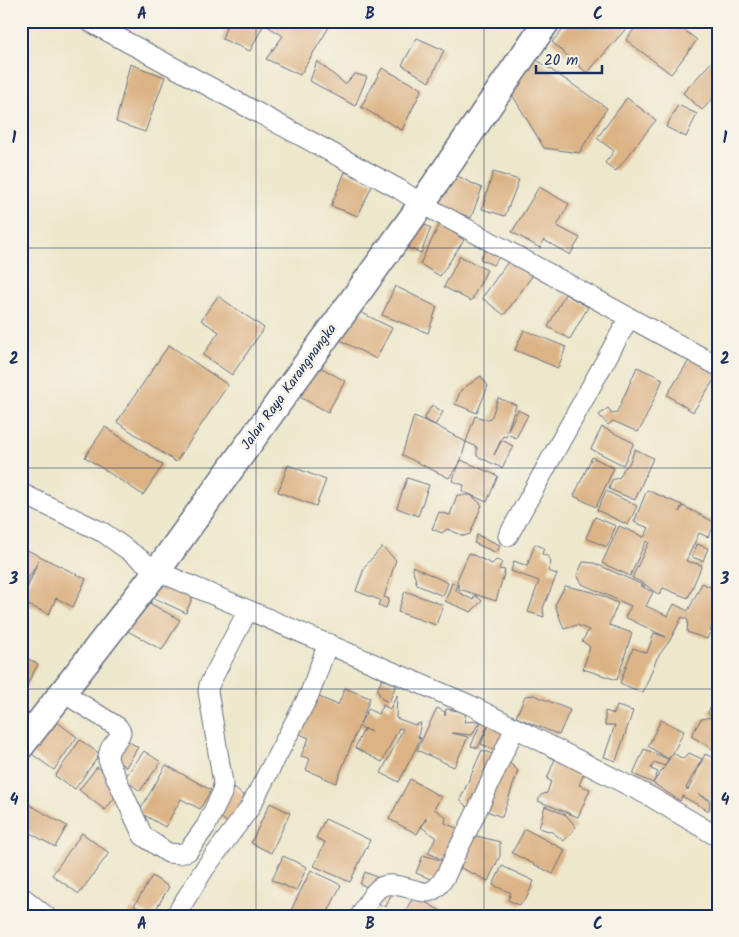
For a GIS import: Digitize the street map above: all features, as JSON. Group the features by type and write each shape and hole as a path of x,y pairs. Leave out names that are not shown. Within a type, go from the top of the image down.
{"street":[{"path":"88,21 399,189 422,204 718,366"},
{"name":"Jalan Raya Karangnangka","path":"21,746 157,571 422,204 547,21"},
{"path":"508,536 629,318"},
{"path":"21,493 104,533 157,571 470,705 651,797 718,837"},
{"path":"62,692 118,727 121,732 120,736 109,748 108,760 143,836 168,853 180,854 188,851 206,826 222,793 223,783 208,691 209,684 248,610"},
{"path":"174,916 205,868 248,809 310,693 328,643"},
{"path":"360,916 372,894 379,886 392,883 425,892 433,891 442,881 467,833 514,728"},
{"path":"21,896 46,916"}],"building":[{"path":"228,21 317,21 329,27 300,75 266,59 283,36 264,24 250,51 222,39"},
{"path":"571,21 629,21 631,23 587,73 552,42"},
{"path":"640,21 673,21 697,40 671,74 626,40"},
{"path":"417,38 444,50 429,82 402,65"},
{"path":"718,55 718,93 702,110 683,93"},
{"path":"531,56 607,108 579,153 544,148 510,91"},
{"path":"317,61 345,84 355,74 367,77 355,106 310,81"},
{"path":"130,64 165,77 145,132 116,122"},
{"path":"382,68 422,89 402,130 361,107"},
{"path":"627,98 656,120 616,171 605,163 614,151 597,138"},
{"path":"678,105 697,114 686,137 666,127"},
{"path":"345,172 373,184 358,216 331,206"},
{"path":"493,172 519,180 505,216 482,209"},
{"path":"453,174 482,188 471,218 437,203"},
{"path":"539,187 569,204 557,226 580,238 570,255 544,240 540,248 512,232"},
{"path":"414,220 431,228 421,253 400,245"},
{"path":"440,223 464,240 440,276 420,264"},
{"path":"488,245 501,255 493,265 480,259"},
{"path":"460,256 487,270 471,301 444,287"},
{"path":"510,259 533,275 504,315 482,298"},
{"path":"395,286 437,307 428,333 382,315"},
{"path":"565,294 588,307 570,339 548,327"},
{"path":"218,296 264,328 232,375 203,355 219,332 201,320"},
{"path":"354,309 392,328 376,359 338,339"},
{"path":"524,330 566,347 558,368 515,350"},
{"path":"169,345 228,385 176,462 117,422"},
{"path":"692,356 718,374 693,412 667,395"},
{"path":"313,363 345,381 328,412 296,395"},
{"path":"637,367 663,379 638,432 613,421 608,425 599,415 608,408 612,413 617,412"},
{"path":"481,376 488,386 477,413 455,404 461,390"},
{"path":"498,398 516,405 507,432 518,410 528,415 516,438 507,434 506,437 503,436 494,455 502,440 513,446 502,468 477,456 477,447 466,442 475,416 488,420 492,416"},
{"path":"432,405 443,412 435,425 424,419"},
{"path":"414,416 466,442 461,460 449,478 402,455"},
{"path":"105,427 163,465 143,495 85,457"},
{"path":"602,427 634,443 623,465 591,449"},
{"path":"635,449 653,458 635,500 609,489 612,480 620,477 623,470 629,464"},
{"path":"592,457 614,468 596,507 574,496"},
{"path":"461,460 498,476 487,502 462,491 464,485 452,481"},
{"path":"288,465 326,480 316,506 278,492"},
{"path":"407,478 429,485 418,516 397,508"},
{"path":"647,490 682,505 679,512 683,506 716,523 708,537 699,533 686,561 702,565 688,598 663,588 659,595 643,583 632,578 649,542 646,541 630,576 602,563 619,526 644,537 649,528 634,522"},
{"path":"606,491 637,506 628,525 597,510"},
{"path":"457,495 471,495 482,505 470,534 464,536 447,529 442,533 432,529 439,512 450,515"},
{"path":"595,517 616,526 607,547 586,538"},
{"path":"477,535 500,545 497,553 474,543"},
{"path":"535,544 544,548 542,554 549,557 551,563 548,571 557,574 543,608 544,617 528,612 539,581 511,571 514,561 527,566"},
{"path":"697,544 708,548 703,561 692,557"},
{"path":"21,547 86,579 73,607 56,598 49,614 21,602 39,560 21,591"},
{"path":"382,547 396,560 384,597 389,599 386,608 378,605 380,600 356,591 365,566"},
{"path":"469,553 492,564 496,560 502,562 499,569 505,570 496,601 459,589 457,580"},
{"path":"583,562 594,563 645,586 641,586 653,592 646,606 668,616 674,604 688,611 702,583 718,591 718,623 714,622 707,639 687,632 688,620 682,617 670,640 657,658 643,693 620,683 633,648 647,653 654,633 666,637 625,617 631,606 582,584 577,575"},
{"path":"412,566 448,583 443,596 417,585"},
{"path":"159,580 193,596 186,613 152,597"},
{"path":"452,583 457,584 456,591 473,600 475,595 482,601 471,612 445,601"},
{"path":"565,586 593,592 618,603 609,625 632,633 617,680 583,669 590,647 582,641 589,630 577,625 564,629 555,605"},
{"path":"405,591 443,605 436,625 398,612"},
{"path":"142,599 180,620 162,650 124,629"},
{"path":"21,655 38,664 21,696"},
{"path":"382,679 396,685 389,702 382,699 377,690"},
{"path":"345,688 370,698 360,724 368,709 378,714 383,705 390,709 397,695 396,718 415,725 421,723 418,737 421,738 399,782 381,773 403,729 399,728 382,762 355,748 364,729 371,732 359,726 336,783 306,770 310,759 301,756 309,738 295,732 310,693 338,705"},
{"path":"534,695 570,710 559,735 516,717 525,696"},
{"path":"617,706 633,711 616,761 604,757 615,725 605,725 605,711 614,714"},
{"path":"437,708 445,712 445,716 446,709 466,712 464,722 480,721 472,735 452,733 468,737 454,767 417,750"},
{"path":"710,708 718,711 718,745 715,750 691,736 701,719 712,717 708,713"},
{"path":"484,715 491,717 478,748 471,746"},
{"path":"53,719 77,737 54,770 29,752"},
{"path":"491,720 511,728 501,753 481,744"},
{"path":"661,720 684,731 668,759 648,746"},
{"path":"118,735 138,747 126,767 105,756"},
{"path":"80,740 100,754 75,789 55,776"},
{"path":"644,749 668,759 665,766 654,762 651,769 658,772 653,783 633,774"},
{"path":"482,750 507,760 518,771 502,817 484,810 475,815 460,800"},
{"path":"144,751 161,762 140,791 124,779"},
{"path":"673,753 683,759 689,753 702,759 686,788 688,790 705,754 718,760 717,803 698,794 710,802 709,811 682,796 680,801 653,783"},
{"path":"555,759 585,771 579,785 590,789 578,817 538,801 541,795 547,793 551,781 547,779"},
{"path":"166,765 211,790 200,809 181,799 165,827 139,812"},
{"path":"97,767 123,787 105,810 79,790"},
{"path":"410,779 441,797 434,809 446,817 445,823 465,832 450,863 428,853 436,837 421,827 426,818 417,834 389,819"},
{"path":"234,788 249,800 229,824 214,812"},
{"path":"21,800 67,826 55,847 21,828"},
{"path":"270,803 290,813 271,853 251,843"},
{"path":"545,806 566,815 576,827 564,841 552,832 539,828"},
{"path":"325,819 370,840 350,882 314,866 325,842 316,838"},
{"path":"525,829 565,850 553,874 512,853"},
{"path":"82,833 109,853 79,894 52,875"},
{"path":"469,834 500,842 500,856 488,881 457,866"},
{"path":"423,855 450,863 440,883 416,873"},
{"path":"283,856 307,867 296,891 272,880"},
{"path":"502,866 534,881 526,899 519,905 508,900 511,893 493,885"},
{"path":"311,870 341,885 326,916 288,916"},
{"path":"365,872 395,885 386,907 369,900 370,888 360,884"},
{"path":"152,876 169,887 152,916 150,916 134,906"},
{"path":"414,896 450,916 409,916 404,913"},
{"path":"132,908 143,916 127,916"}]}
